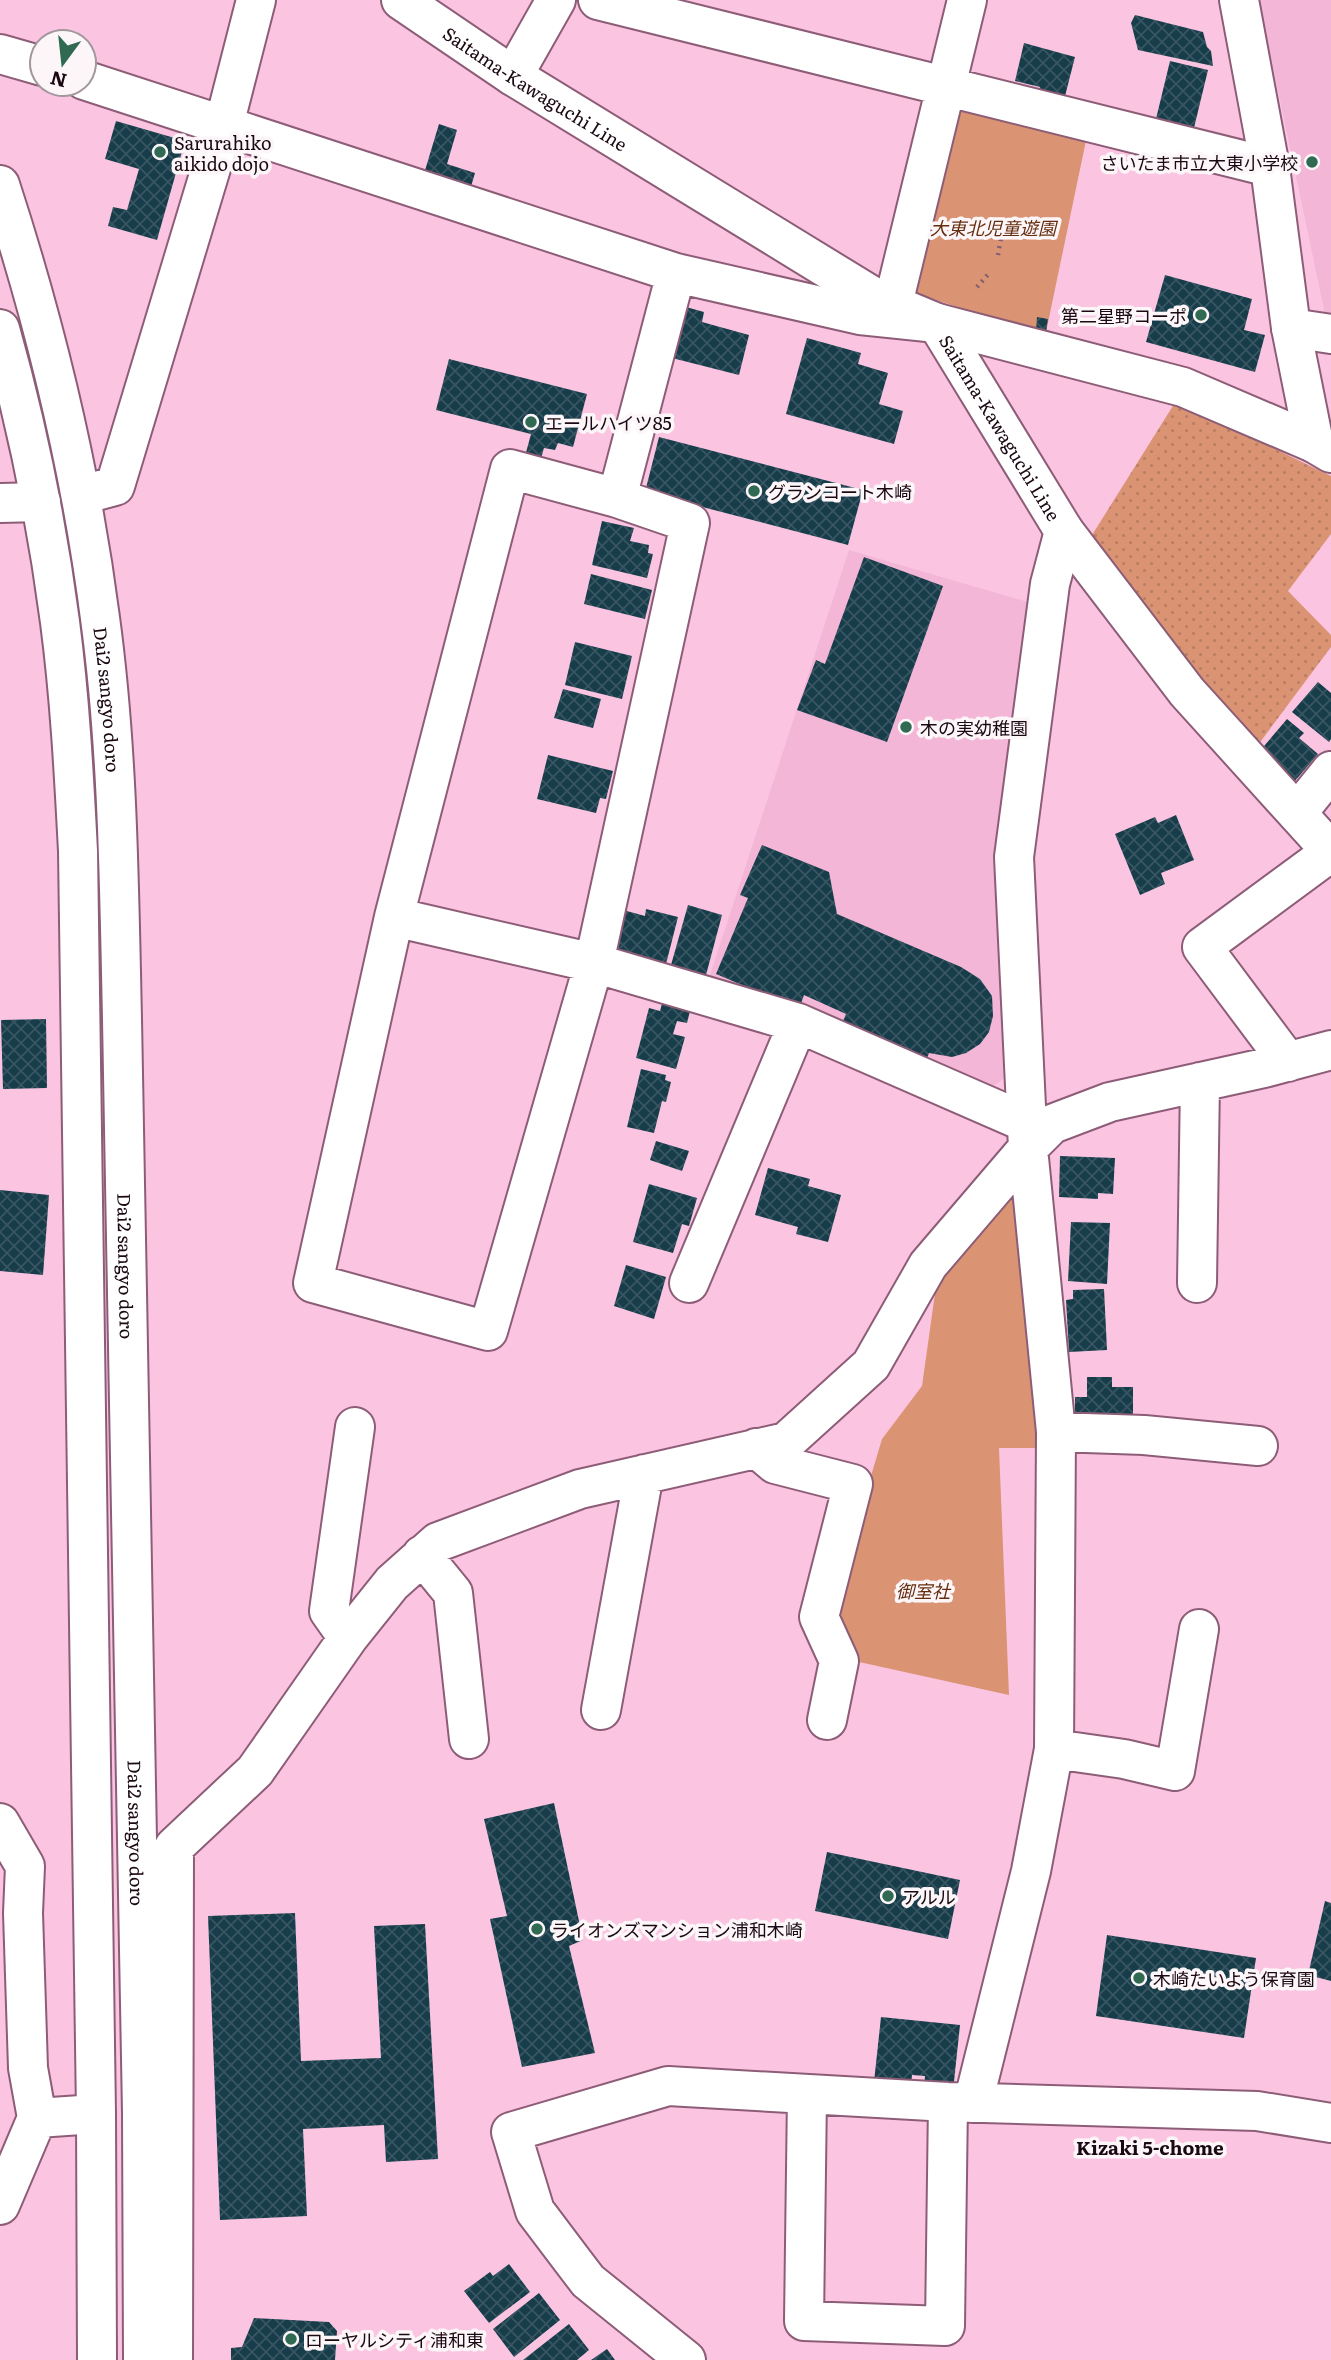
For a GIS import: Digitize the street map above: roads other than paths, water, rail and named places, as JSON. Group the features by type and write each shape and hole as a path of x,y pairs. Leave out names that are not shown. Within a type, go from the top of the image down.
{"street":[{"path":"81,495 115,486 224,124 256,0"},
{"name":"Saitama-Kawaguchi Line","path":"401,0 513,76 872,296 937,323 1064,531 1187,691 1331,851"},
{"path":"513,76 556,0"},
{"path":"598,0 1270,167"},
{"path":"893,304 967,0"},
{"path":"1239,0 1270,167 1291,328 1323,448"},
{"path":"0,54 28,62"},
{"path":"98,84 676,273 860,315 937,323 1183,387 1323,448"},
{"name":"Dai2 sangyo doro","path":"0,185 52,371 81,495 101,619 118,852 142,2085 143,2360"},
{"path":"617,498 676,273"},
{"path":"1291,328 1331,334"},
{"path":"0,329 16,387 41,502 60,623 72,744 78,851 97,2360"},
{"path":"510,469 617,498 690,523 594,964 488,1331 313,1283 394,916 510,469"},
{"path":"0,503 41,502"},
{"path":"807,2094 804,2321 945,2326 961,2103 1031,1871 1054,1749 1056,1432 1027,1135 1014,856 1050,584 1064,531"},
{"path":"1297,813 1331,771"},
{"path":"1288,1062 1202,947 1331,851"},
{"path":"394,916 594,964 798,1023 1027,1135"},
{"path":"689,1283 798,1023"},
{"path":"173,2360 174,1847 256,1771 348,1637 392,1583 439,1542 580,1489 786,1441 871,1365 928,1265 1027,1135 1110,1102 1331,1050"},
{"path":"1197,1283 1199,1082"},
{"path":"348,1637 329,1611 355,1427"},
{"path":"1056,1432 1144,1435 1258,1446"},
{"path":"756,1448 775,1464 853,1484 820,1617 839,1661 827,1720"},
{"path":"601,1710 644,1474"},
{"path":"422,1555 453,1593 469,1739"},
{"path":"1054,1749 1124,1759 1175,1771 1199,1629"},
{"path":"0,1823 25,1866 12,1910 28,2068 0,2205"},
{"path":"686,2360 588,2281 575,2264 535,2211 512,2132 668,2086 961,2103 1257,2111 1331,2123"},
{"path":"23,2095 96,2114"}],"place":[{"name":"Sarurahiko aikido dojo","path":"160,152"},
{"name":"さいたま市立大東小学校","path":"1312,162"},
{"name":"第二星野コーポ","path":"1201,315"},
{"name":"エールハイツ85","path":"531,422"},
{"name":"グランコート木崎","path":"754,491"},
{"name":"木の実幼稚園","path":"906,727"},
{"name":"アルル","path":"888,1896"},
{"name":"ライオンズマンション浦和木崎","path":"537,1929"},
{"name":"木崎たいよう保育園","path":"1139,1978"},
{"name":"ローヤルシティ浦和東","path":"291,2339"}],"district":[{"name":"Kizaki 5-chome","path":"1150,2147"}],"park label":[{"name":"大東北児童遊園","path":"993,227"},
{"name":"御室社","path":"923,1590"}]}
